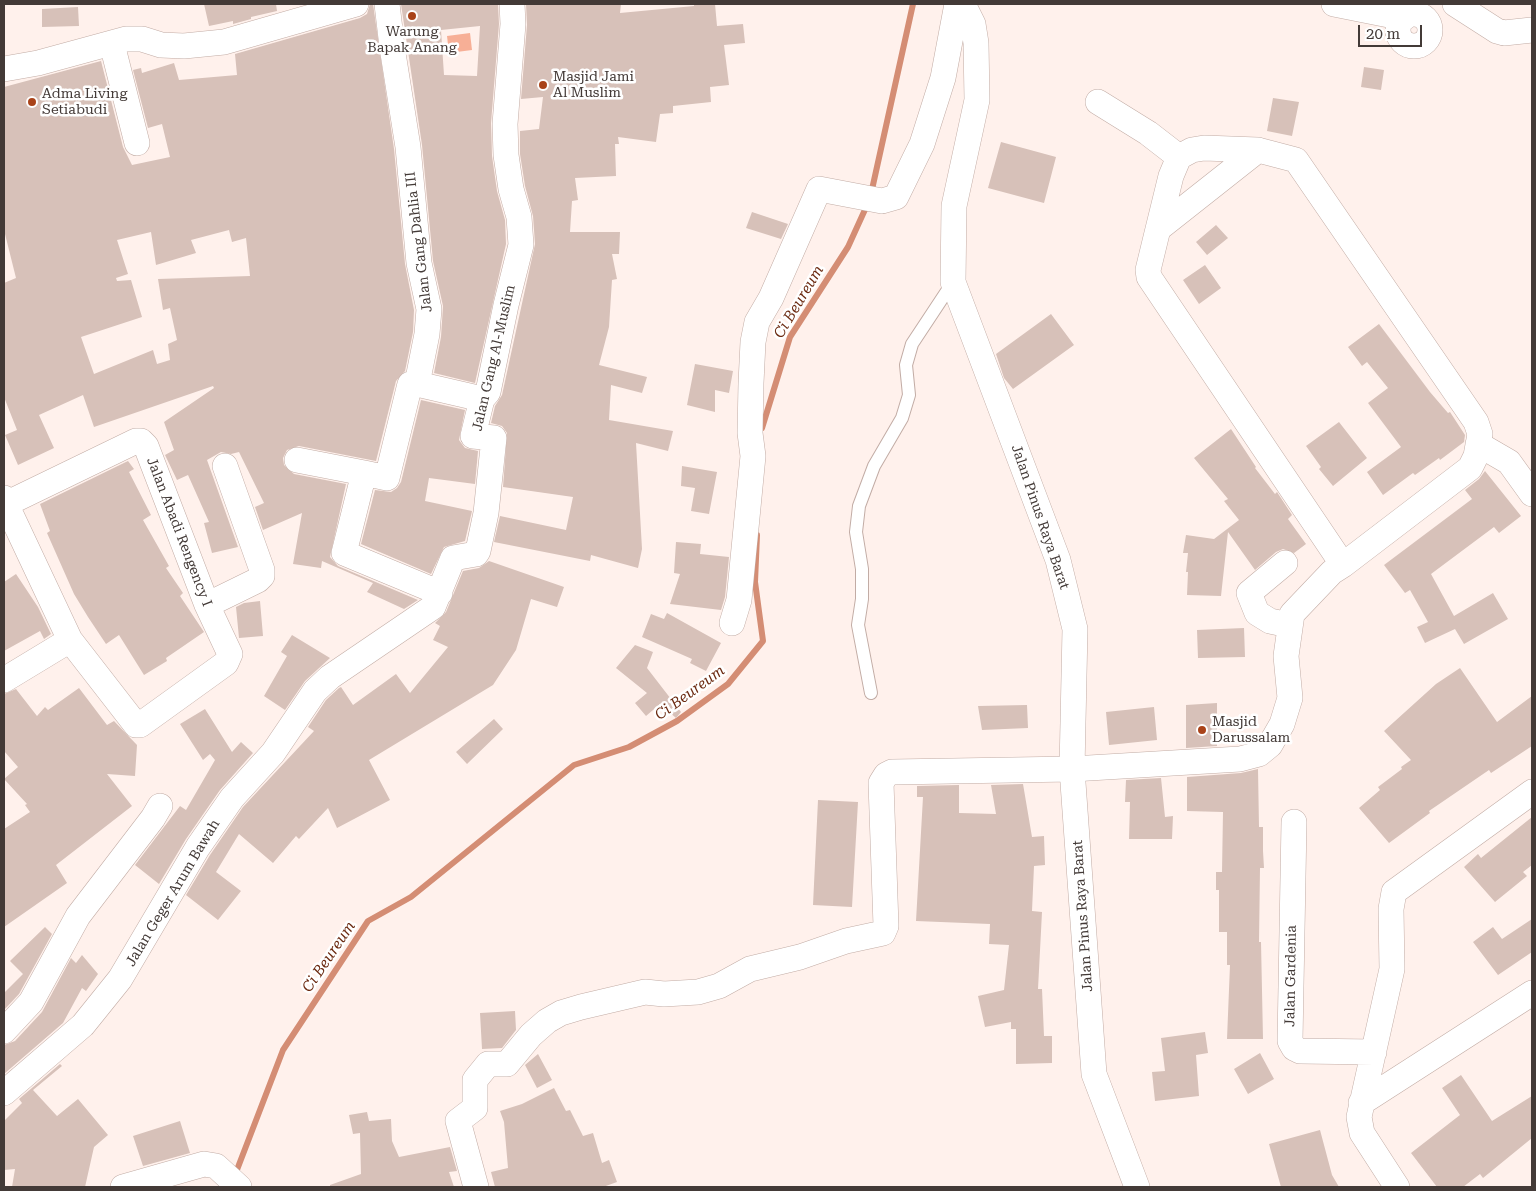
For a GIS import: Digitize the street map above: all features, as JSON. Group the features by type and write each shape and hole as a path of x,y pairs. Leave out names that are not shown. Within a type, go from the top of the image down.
{"street":[{"path":"4,69 112,44 126,38 142,39 161,45 184,46 224,42 356,4"},
{"name":"Jalan Gang Dahlia III","path":"297,460 387,478 410,384 417,384 427,334 429,309 419,263 408,147 387,4"},
{"name":"Jalan Gang Al-Muslim","path":"402,629 433,607 454,558 476,554 486,513 494,438 473,436 482,399 488,392 506,305 521,246 519,217 511,189 506,155 505,124 513,24 512,4"},
{"path":"1334,4 1416,12"},
{"path":"1455,4 1497,31 1504,33 1532,30"},
{"path":"732,623 739,600 753,456 750,433 751,383 753,342 757,322 768,304 819,189 870,199 896,197 922,144 964,5"},
{"name":"Jalan Pinus Raya Barat","path":"964,5 976,44 978,100 954,206 953,282 1058,560 1076,629 1072,769 1094,1074 1137,1187"},
{"path":"112,44 137,142"},
{"path":"1098,102 1148,133 1179,157"},
{"path":"476,1187 458,1121 475,1108 475,1080 488,1064 507,1064 531,1035 561,1013 645,992 664,994 698,992 720,986 750,969 800,957 846,940 883,933 886,926 881,783 886,775 892,772 1072,769 1240,759 1259,754 1270,745 1282,724 1290,698 1286,656 1292,614 1332,572 1343,565 1470,468 1476,456 1480,434 1476,422 1296,160 1258,150 1204,148 1192,150 1179,157 1171,176 1148,270 1149,277 1343,565"},
{"path":"1158,229 1258,150"},
{"path":"417,384 482,399"},
{"name":"Jalan Abadi Rengency I","path":"4,502 136,441 141,441 146,446 207,605 230,654 226,663 139,725 136,725 70,640"},
{"path":"1478,444 1510,462 1532,494"},
{"path":"207,605 258,580 262,576 262,570 226,466"},
{"path":"364,473 344,553 440,593"},
{"path":"4,502 70,640 4,680"},
{"path":"1285,563 1249,593 1257,612 1270,621 1289,625"},
{"name":"Jalan Geger Arum Bawah","path":"4,1093 84,1025 120,979 198,847 232,798 273,753 314,691 402,629"},
{"path":"1397,1187 1362,1133 1359,1117 1392,969 1391,909 1394,892 1532,792"},
{"path":"4,1031 31,1002 78,916 153,818 160,806"},
{"name":"Jalan Gardenia","path":"1294,822 1290,1040 1294,1048 1300,1051 1374,1052"},
{"path":"1361,1103 1532,993"},
{"path":"123,1187 204,1164 216,1166 239,1187"}],"lane":[{"path":"871,693 858,626 862,599 862,569 856,532 858,506 874,466 902,418 908,395 906,365 912,344 953,282"}],"shaded area":[{"path":"470,33 472,50 449,53 447,36"}],"building":[{"path":"204,4 276,4 277,11 251,17 251,19 233,24 233,21 209,26"},
{"path":"370,4 373,4 394,149 405,264 414,310 413,332 405,371 396,381 376,461 299,446 287,450 283,458 284,465 294,474 346,484 330,557 338,566 418,600 404,609 367,592 373,583 322,561 321,568 293,564 302,513 263,530 255,507 264,503 239,452 231,454 221,452 207,460 238,547 212,553 204,523 209,522 188,475 177,480 165,455 174,450 164,422 214,388 213,386 94,427 83,395 39,415 54,448 18,465 5,435 17,430 4,397 4,283 16,278 4,230 4,87 101,61 123,147 132,165 170,157 162,124 148,128 133,70 141,68 142,73 174,63 179,80 237,75 235,54 360,18 367,14","holes":["229,230 232,242 246,238 250,276 158,279 163,310 170,308 177,340 168,344 170,360 157,364 153,350 94,374 81,337 142,317 131,280 117,281 116,278 128,274 117,240 151,232 156,265 196,253 191,240"]},
{"path":"401,4 498,4 499,24 491,123 492,156 497,191 505,220 506,244 475,383 434,373 441,337 443,306 433,261 422,145","holes":["480,26 477,76 444,75 441,30"]},
{"path":"526,4 621,4 620,13 694,6 694,4 715,4 717,26 743,24 745,43 724,45 729,85 710,87 711,102 673,106 673,113 660,114 656,142 618,137 619,144 615,144 616,176 575,178 578,200 572,201 570,232 620,232 619,254 612,254 617,279 612,280 609,327 599,365 647,377 642,393 611,385 609,420 673,431 668,451 636,443 642,549 638,568 591,555 590,561 494,542 500,516 566,530 573,497 503,487 507,433 502,426 491,423 495,406 502,395 535,244 533,216 525,186 520,154 520,131 539,129 543,97 521,99 527,25"},
{"path":"78,7 79,26 42,27 42,9"},
{"path":"1364,67 1384,70 1381,90 1361,87"},
{"path":"1273,98 1299,102 1292,136 1267,131"},
{"path":"1001,142 1056,157 1044,203 988,188"},
{"path":"752,212 788,224 781,239 746,228"},
{"path":"1216,225 1228,238 1207,255 1196,242"},
{"path":"1205,265 1221,288 1199,304 1183,280"},
{"path":"1051,314 1074,345 1013,389 1004,378 996,354"},
{"path":"1379,324 1430,392 1448,413 1450,412 1465,435 1464,442 1440,460 1439,458 1415,475 1413,473 1383,495 1367,472 1401,447 1368,403 1388,388 1367,362 1362,366 1348,347"},
{"path":"695,364 733,371 729,393 715,390 715,412 687,405"},
{"path":"421,400 465,410 459,440 465,448 478,451 475,484 429,478 425,501 472,511 465,541 444,547 431,574 361,544 375,490 391,492 401,482"},
{"path":"1339,422 1367,458 1333,486 1319,469 1321,467 1306,446"},
{"path":"1231,429 1255,468 1275,494 1277,492 1292,515 1288,519 1306,544 1294,553 1283,549 1276,552 1255,570 1228,532 1221,596 1187,595 1188,572 1186,572 1188,553 1183,553 1186,535 1214,539 1239,520 1224,501 1228,499 1194,458"},
{"path":"128,461 134,469 129,472 151,515 143,520 169,566 166,568 183,593 180,596 204,632 166,658 167,661 144,675 119,635 106,644 74,594 47,533 50,531 40,504"},
{"path":"682,466 717,472 709,514 691,511 695,488 681,486"},
{"path":"1485,471 1521,516 1499,533 1494,527 1431,574 1454,616 1493,593 1508,619 1464,644 1455,629 1425,643 1417,627 1428,622 1410,590 1405,593 1384,565 1472,499 1465,490 1479,479"},
{"path":"676,542 701,544 700,554 729,557 725,597 721,610 670,604 680,574 674,573"},
{"path":"489,561 564,587 557,607 531,599 516,650 493,685 369,760 390,800 337,828 328,808 299,839 296,836 273,863 239,834 216,872 241,891 218,920 186,895 210,855 243,807 314,731 308,727 326,700 339,688 341,687 353,705 396,674 410,693 448,647 433,640 440,626 435,623 446,612 463,571 479,568"},
{"path":"16,574 38,607 51,634 44,639 40,631 4,651 4,582"},
{"path":"260,601 263,636 239,638 236,607 244,603"},
{"path":"667,613 721,643 706,671 690,663 692,659 642,637 651,614 664,619"},
{"path":"1244,628 1245,657 1198,658 1197,630"},
{"path":"292,635 330,658 305,681 285,710 264,696 287,656 281,652"},
{"path":"635,645 653,652 647,668 681,712 676,718 660,704 646,716 635,703 647,693 616,668"},
{"path":"1460,668 1497,722 1532,696 1532,746 1491,773 1489,770 1429,811 1430,813 1389,843 1359,808 1380,790 1378,787 1411,760 1384,731 1436,684"},
{"path":"79,688 107,725 114,721 137,745 135,776 107,774 132,806 56,865 67,883 4,927 4,829 30,812 25,805 27,804 4,779 18,767 4,751 4,694 16,689 37,716 45,707 48,710"},
{"name":"Masjid Darussalam","path":"1217,703 1217,746 1186,748 1186,705"},
{"path":"1027,705 1028,728 982,730 978,706"},
{"path":"1154,707 1157,740 1109,745 1106,712"},
{"path":"205,709 232,752 241,742 253,753 220,790 186,839 159,884 135,865 180,806 186,810 215,760 210,754 203,760 180,724"},
{"path":"494,719 503,729 467,764 456,752"},
{"path":"1258,769 1259,827 1263,827 1264,868 1260,868 1259,942 1261,942 1263,1039 1227,1039 1230,965 1227,965 1227,932 1219,932 1219,890 1216,890 1216,872 1222,872 1223,812 1187,811 1187,777 1241,773"},
{"path":"1161,778 1165,817 1173,816 1172,839 1129,839 1130,802 1125,802 1126,780"},
{"path":"1023,784 1032,837 1044,836 1045,865 1034,866 1032,911 1042,912 1038,989 1042,989 1044,1036 1052,1036 1052,1063 1016,1064 1016,1029 1011,1029 1011,1022 985,1027 978,996 1004,990 1009,945 989,944 990,924 916,921 923,797 917,797 917,786 959,785 959,813 996,814 991,785"},
{"path":"818,800 858,802 852,907 813,905"},
{"path":"1532,817 1532,865 1523,872 1527,876 1495,902 1464,867 1478,854 1481,858"},
{"path":"1532,919 1532,952 1498,975 1473,942 1493,927 1502,939"},
{"path":"45,927 52,934 19,994 4,1010 4,993 23,974 10,961"},
{"path":"82,955 98,974 86,991 82,988 63,1023 4,1074 4,1045 15,1041 42,1012 71,958 76,963"},
{"path":"515,1011 516,1030 502,1048 482,1049 480,1013"},
{"path":"1205,1032 1208,1053 1196,1055 1199,1096 1155,1101 1152,1072 1165,1071 1161,1038"},
{"path":"1260,1053 1274,1079 1248,1094 1234,1069"},
{"path":"538,1054 552,1080 537,1088 525,1065"},
{"path":"60,1064 62,1066 33,1090 57,1116 78,1099 108,1135 94,1147 85,1187 12,1187 15,1169 4,1170 4,1121 22,1103 19,1099"},
{"path":"1461,1075 1492,1121 1532,1096 1532,1138 1483,1178 1480,1174 1463,1187 1437,1187 1411,1153 1460,1115 1442,1088"},
{"path":"554,1088 566,1111 570,1110 583,1136 593,1133 602,1163 609,1160 617,1182 603,1187 495,1187 491,1172 508,1168 504,1122 500,1111 522,1104"},
{"path":"367,1112 369,1121 391,1119 392,1141 399,1157 450,1147 457,1171 449,1172 454,1187 330,1187 330,1185 361,1174 360,1133 353,1134 349,1115"},
{"path":"180,1121 190,1153 143,1166 133,1136"},
{"path":"1320,1130 1332,1175 1339,1187 1281,1187 1269,1144"}],"waterway":[{"name":"Ci Beureum","path":"871,194 913,4"},
{"name":"Ci Beureum","path":"762,428 790,337 848,247 868,203"},
{"name":"Ci Beureum","path":"235,1175 283,1050 368,921 411,897 574,765 629,747 677,721 728,684 763,641 755,582 757,535"}],"place":[{"name":"Warung Bapak Anang","path":"412,16"},
{"name":"Masjid Jami Al Muslim","path":"543,85"},
{"name":"Adma Living Setiabudi","path":"32,102"},
{"name":"Masjid Darussalam","path":"1202,730"}]}
